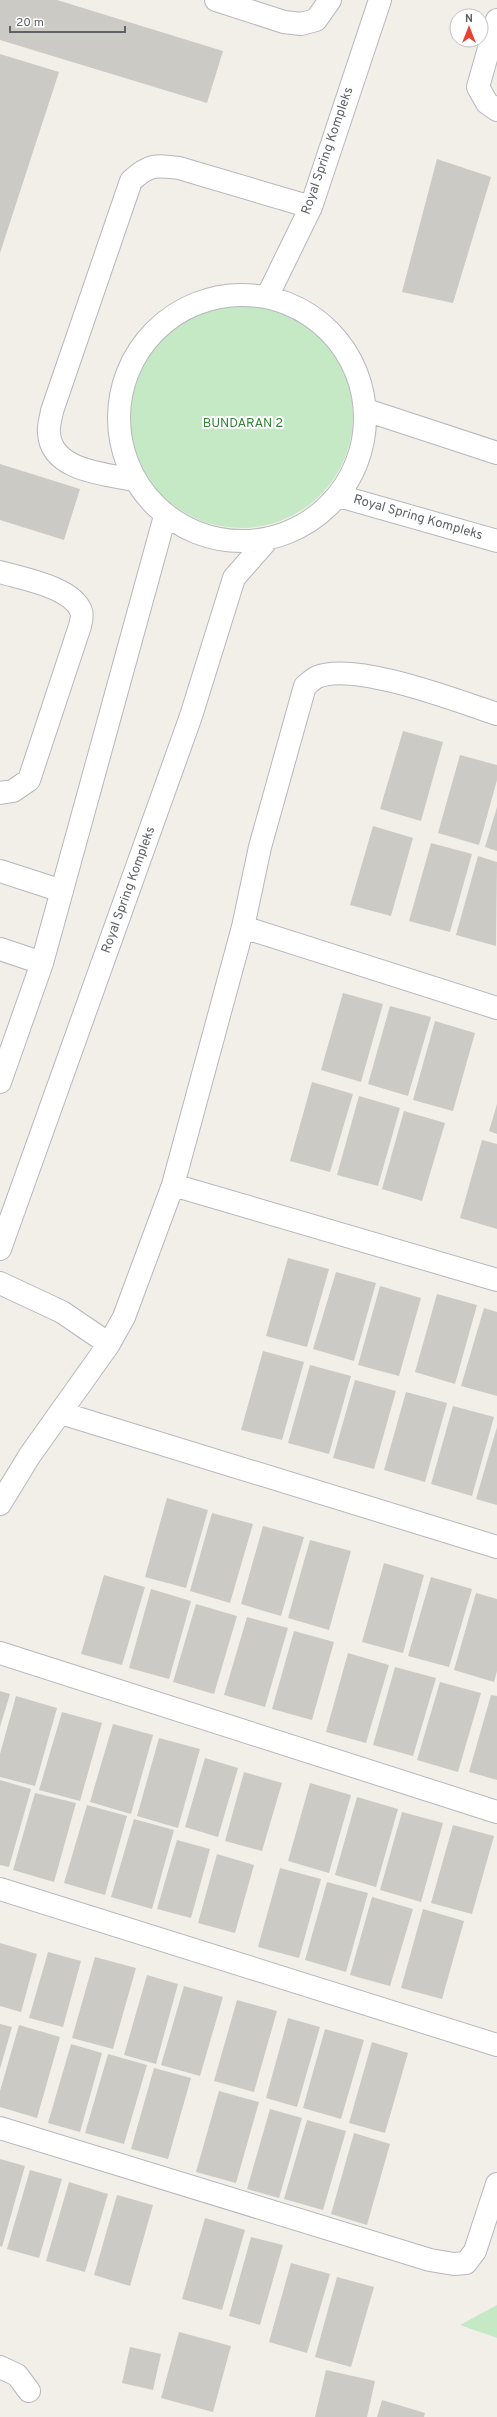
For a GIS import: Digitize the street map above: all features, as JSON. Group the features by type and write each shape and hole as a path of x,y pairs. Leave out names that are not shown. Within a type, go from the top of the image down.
{"street":[{"path":"216,0 284,22 301,24 316,20 330,0"},
{"name":"Royal Spring Kompleks","path":"267,297 311,207 380,0"},
{"path":"497,20 478,87 487,103 497,110"},
{"path":"134,480 87,470 66,461 54,450 49,433 52,411 131,181 143,169 157,165 179,168 311,207"},
{"path":"243,294 267,297 289,304 309,314 328,329 343,346 357,373 366,410 366,433 352,477 339,496 320,515 295,530 269,538 242,542 215,538 189,530 165,516 148,499 134,480 124,458 119,435 118,412 122,389 129,366 141,346 157,328 176,314 197,304 220,297 243,294"},
{"path":"366,410 497,453"},
{"name":"Royal Spring Kompleks","path":"339,496 497,541"},
{"path":"0,1082 42,963 165,516"},
{"name":"Royal Spring Kompleks","path":"0,1249 173,766 234,578 269,538"},
{"path":"0,572 66,593 76,603 82,612 80,626 29,780 13,791 0,793"},
{"path":"0,1504 30,1455 109,1344 124,1317 173,1185 243,927 260,847 305,686 316,677 329,674 359,675 399,682 497,714"},
{"path":"0,871 62,891"},
{"path":"243,927 497,1008"},
{"path":"0,949 42,963"},
{"path":"173,1185 497,1280"},
{"path":"0,1283 62,1312 109,1344"},
{"path":"61,1413 497,1547"},
{"path":"0,1653 497,1812"},
{"path":"0,1889 497,2045"},
{"path":"0,2128 430,2260 454,2264 466,2263 475,2251 497,2184"},
{"path":"0,2367 17,2376 29,2391"}],"green space":[{"name":"BUNDARAN 2","path":"241,304 263,306 294,317 320,337 340,363 351,394 353,416 351,438 340,469 320,495 294,515 263,526 241,528 219,526 188,515 162,495 142,469 131,438 129,416 131,394 142,363 162,337 188,317 219,306"},
{"path":"497,2305 497,2338 460,2325"}],"building":[{"path":"0,0 57,0 223,51 207,103 0,40"},
{"path":"0,54 59,72 0,253"},
{"path":"437,159 491,177 453,303 402,292"},
{"path":"0,464 80,489 64,540 0,520"},
{"path":"403,731 443,742 421,821 380,809"},
{"path":"460,755 497,765 497,780 479,845 438,833"},
{"path":"497,807 497,851 485,847"},
{"path":"373,826 413,838 391,916 350,905"},
{"path":"431,843 472,854 450,932 409,921"},
{"path":"478,856 497,862 496,946 456,935"},
{"path":"343,993 383,1004 361,1082 321,1070"},
{"path":"390,1006 431,1017 408,1096 368,1084"},
{"path":"435,1021 475,1033 453,1111 413,1100"},
{"path":"312,1082 353,1094 330,1172 290,1161"},
{"path":"359,1096 400,1108 378,1186 337,1175"},
{"path":"497,1104 497,1134 489,1131"},
{"path":"404,1111 445,1123 422,1201 382,1189"},
{"path":"482,1140 497,1144 497,1229 460,1218"},
{"path":"288,1258 329,1269 307,1347 266,1336"},
{"path":"336,1272 376,1283 354,1361 313,1349"},
{"path":"380,1286 421,1298 399,1376 358,1365"},
{"path":"437,1294 477,1305 455,1384 415,1372"},
{"path":"484,1308 497,1312 497,1396 461,1386"},
{"path":"263,1351 304,1362 282,1440 241,1430"},
{"path":"310,1365 351,1376 329,1454 288,1443"},
{"path":"355,1380 396,1391 374,1469 333,1458"},
{"path":"406,1392 447,1403 425,1482 384,1470"},
{"path":"453,1406 494,1417 472,1496 431,1484"},
{"path":"497,1427 497,1505 476,1499"},
{"path":"167,1498 208,1510 186,1588 145,1577"},
{"path":"212,1513 253,1524 230,1603 190,1591"},
{"path":"263,1526 304,1537 281,1616 241,1604"},
{"path":"310,1540 351,1551 329,1630 288,1618"},
{"path":"384,1563 424,1575 403,1653 362,1642"},
{"path":"104,1575 145,1587 122,1665 81,1654"},
{"path":"431,1577 472,1589 449,1667 408,1656"},
{"path":"151,1589 191,1601 169,1679 129,1668"},
{"path":"476,1593 497,1599 497,1671 494,1682 454,1670"},
{"path":"196,1604 237,1616 214,1694 173,1682"},
{"path":"247,1617 288,1628 265,1707 224,1695"},
{"path":"294,1631 334,1642 312,1720 272,1709"},
{"path":"348,1653 389,1665 366,1743 326,1732"},
{"path":"395,1667 436,1678 413,1756 373,1745"},
{"path":"440,1682 481,1693 458,1772 417,1760"},
{"path":"0,1691 10,1694 0,1727"},
{"path":"491,1695 497,1696 497,1780 469,1772"},
{"path":"16,1696 57,1708 35,1786 0,1777 0,1754"},
{"path":"62,1712 102,1723 80,1801 39,1790"},
{"path":"113,1724 153,1735 131,1814 90,1802"},
{"path":"159,1738 200,1749 178,1828 137,1816"},
{"path":"205,1758 238,1768 218,1837 185,1827"},
{"path":"244,1772 282,1783 262,1851 225,1841"},
{"path":"0,1780 31,1789 9,1867 0,1865"},
{"path":"310,1783 351,1795 329,1873 288,1861"},
{"path":"35,1793 76,1803 54,1882 13,1870"},
{"path":"357,1797 398,1809 376,1887 335,1875"},
{"path":"87,1805 127,1816 105,1895 64,1883"},
{"path":"402,1812 443,1823 421,1902 380,1890"},
{"path":"134,1819 174,1830 152,1909 111,1897"},
{"path":"453,1825 494,1836 472,1914 431,1903"},
{"path":"177,1840 210,1849 191,1918 157,1909"},
{"path":"217,1854 254,1865 235,1933 198,1923"},
{"path":"280,1868 321,1879 299,1958 258,1947"},
{"path":"327,1882 368,1893 346,1972 305,1960"},
{"path":"372,1897 413,1909 390,1986 350,1975"},
{"path":"423,1909 464,1921 442,1999 401,1988"},
{"path":"0,1943 37,1954 21,2012 0,2006"},
{"path":"48,1952 81,1961 63,2027 29,2018"},
{"path":"95,1957 136,1968 113,2049 72,2038"},
{"path":"147,1975 178,1984 156,2064 124,2055"},
{"path":"184,1986 223,1997 200,2076 161,2065"},
{"path":"237,2000 277,2011 254,2092 214,2081"},
{"path":"288,2018 320,2027 297,2107 266,2098"},
{"path":"0,2024 12,2027 0,2069"},
{"path":"19,2025 60,2037 37,2118 0,2107 0,2091"},
{"path":"325,2029 364,2040 341,2119 303,2108"},
{"path":"372,2042 408,2053 385,2133 349,2123"},
{"path":"71,2044 102,2053 80,2132 48,2123"},
{"path":"108,2054 147,2065 124,2144 85,2133"},
{"path":"154,2068 191,2078 168,2159 131,2149"},
{"path":"219,2091 259,2102 236,2183 196,2172"},
{"path":"270,2109 302,2118 279,2198 247,2189"},
{"path":"307,2120 346,2131 323,2210 284,2199"},
{"path":"354,2133 390,2144 367,2225 331,2214"},
{"path":"0,2159 25,2166 2,2247 0,2246"},
{"path":"30,2170 62,2179 39,2258 7,2249"},
{"path":"69,2182 108,2194 85,2272 46,2261"},
{"path":"117,2195 153,2205 130,2286 94,2275"},
{"path":"205,2218 245,2230 222,2310 182,2299"},
{"path":"251,2237 283,2245 260,2325 229,2316"},
{"path":"291,2263 330,2274 307,2353 269,2342"},
{"path":"337,2277 374,2287 351,2367 315,2357"},
{"path":"179,2332 231,2346 213,2412 161,2398"},
{"path":"130,2347 161,2354 153,2390 122,2383"},
{"path":"326,2370 375,2381 367,2417 315,2417"},
{"path":"382,2400 425,2413 424,2417 377,2417"}]}
